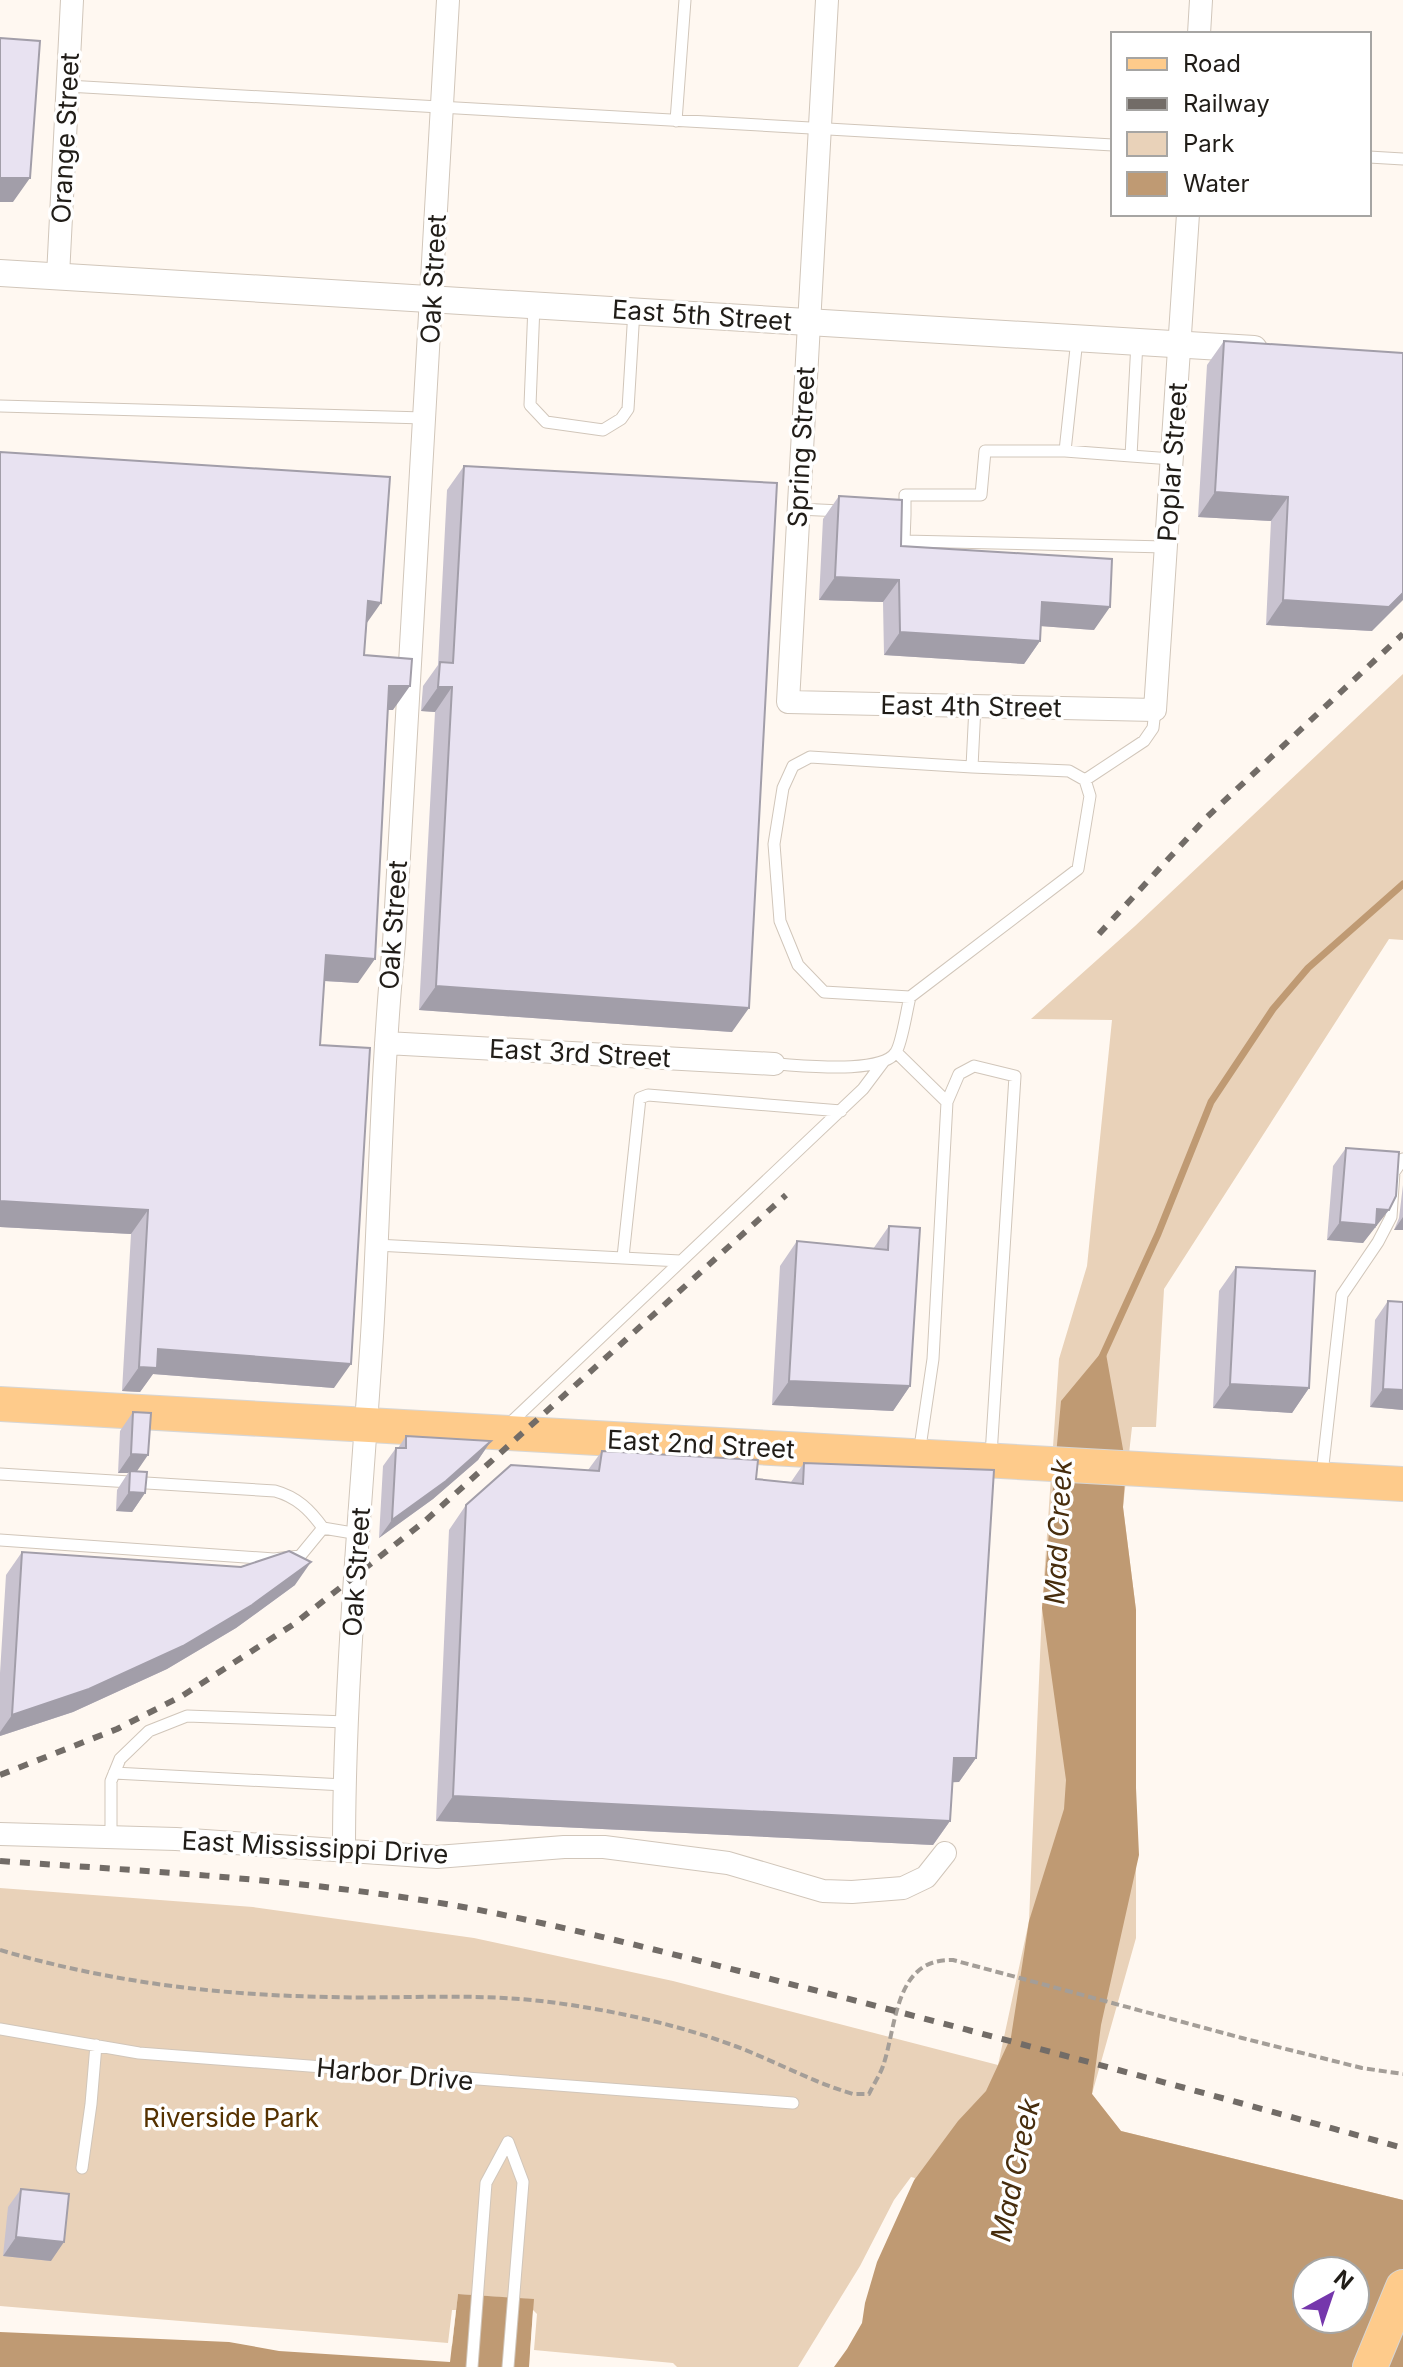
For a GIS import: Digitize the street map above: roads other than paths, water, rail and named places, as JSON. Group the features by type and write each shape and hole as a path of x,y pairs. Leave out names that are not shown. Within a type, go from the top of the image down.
{"main road":[{"name":"East 2nd Street","path":"0,1404 1403,1484"},
{"path":"1370,2367 1403,2287"}],"street":[{"name":"Orange Street","path":"58,276 72,0"},
{"name":"Oak Street","path":"344,1851 346,1722 354,1577 366,1424 386,1043 433,300 448,0"},
{"name":"Spring Street","path":"788,702 827,0"},
{"path":"1199,32 1201,0"},
{"name":"Poplar Street","path":"1155,710 1188,216"},
{"name":"East 5th Street","path":"0,273 1281,351"},
{"name":"East 4th Street","path":"788,702 1155,710"},
{"name":"East 3rd Street","path":"386,1043 774,1064"},
{"name":"East Mississippi Drive","path":"0,1834 111,1837 437,1857 604,1847 728,1863 823,1891 852,1892 903,1888 926,1877 945,1853"}],"lane":[{"path":"676,121 685,0"},
{"path":"67,86 1111,145"},
{"path":"1371,157 1403,159"},
{"path":"534,305 530,405 546,422 603,430 621,419 628,409 634,310"},
{"path":"1065,451 1077,338"},
{"path":"1131,456 1137,342"},
{"path":"0,406 424,418"},
{"path":"1166,547 904,541 905,495 981,495 985,451 1065,451 1172,459"},
{"path":"798,509 859,512"},
{"path":"874,513 905,515"},
{"path":"972,767 975,706"},
{"path":"1085,780 1144,741 1153,728 1155,710"},
{"path":"501,1432 863,1089 884,1061 896,1052 910,997 1078,869 1090,796 1085,780 1069,771 810,757 793,766 783,788 774,844 780,921 798,965 824,992 910,997"},
{"path":"896,1052 947,1102"},
{"path":"774,1064 855,1067 884,1061"},
{"path":"918,1456 933,1359 947,1102 959,1074 974,1066 1015,1076 991,1460"},
{"path":"623,1257 640,1098 648,1095 841,1111"},
{"path":"1322,1479 1342,1295 1391,1217 1394,1172 1403,1159"},
{"path":"375,1245 680,1261"},
{"path":"0,1474 275,1491 293,1497 310,1510 323,1528 359,1534"},
{"path":"0,1540 274,1559 300,1556 323,1528"},
{"path":"111,1837 111,1781 120,1759 149,1731 187,1716 346,1722"},
{"path":"114,1773 344,1785"},
{"name":"Harbor Drive","path":"0,2029 139,2053 793,2103"},
{"path":"82,2168 96,2045"},
{"path":"472,2367 486,2183 508,2142 523,2182 508,2367"}],"water":[{"path":"1105,1348 1126,1466 1123,1507 1136,1610 1139,1855 1101,2025 1092,2094 1121,2131 1403,2200 1403,2367 802,2367 898,2202 958,2121 986,2091 1011,2037 1029,1921 1064,1809 1066,1780 1042,1608 1061,1401"},
{"path":"458,2294 534,2299 530,2353 673,2367 0,2367 0,2310 452,2346"}],"waterway":[{"name":"Mad Creek","path":"1102,1357 1158,1234 1211,1102 1273,1009 1308,968 1403,884"}],"railway":[{"path":"1099,934 1207,817 1403,634"},
{"path":"0,1775 117,1729 182,1696 294,1624 425,1521 786,1195"},
{"path":"0,1861 297,1884 474,1909 643,1947 885,2008 1403,2148"}],"park label":[{"name":"Riverside Park","path":"231,2117"}]}
